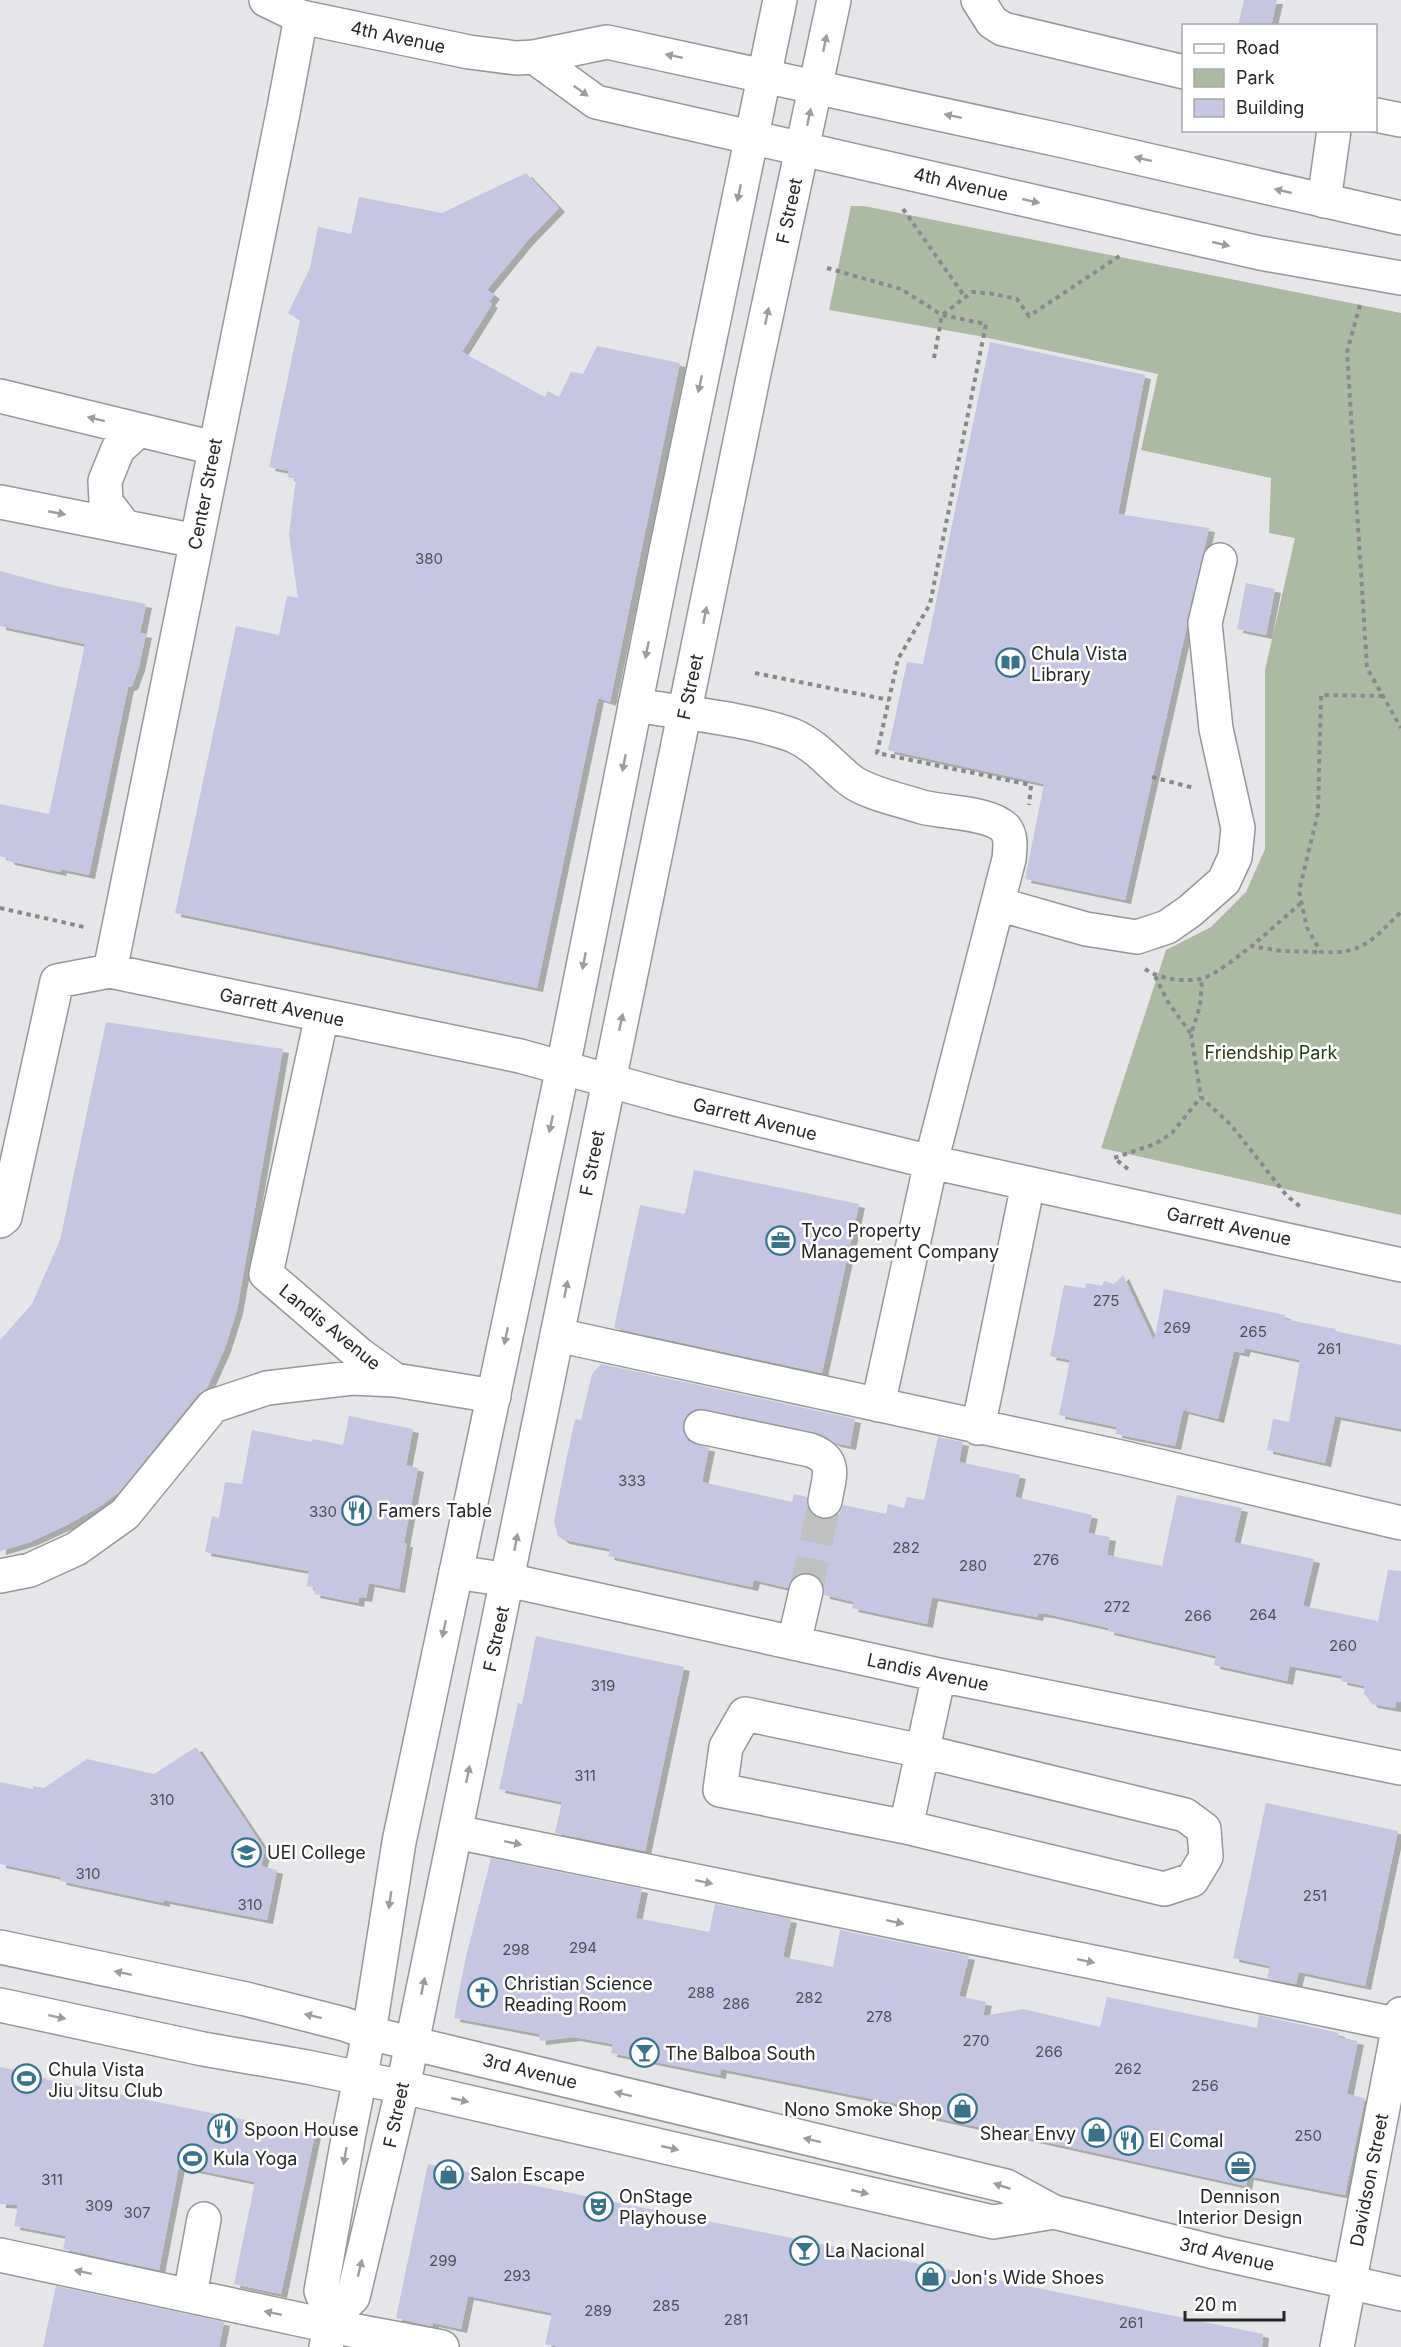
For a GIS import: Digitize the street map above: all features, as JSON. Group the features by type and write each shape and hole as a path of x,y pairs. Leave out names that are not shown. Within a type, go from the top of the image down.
{"main road":[{"name":"4th Avenue","path":"266,0 301,17 469,52 516,58 534,57 607,42 816,86 1401,218"},
{"path":"330,2330 321,2291 369,2033 399,1842 563,1067 780,0"},
{"name":"F Street","path":"330,2330 353,2297 403,2087 410,2043 456,1832 609,1079 834,0"},
{"path":"978,0 992,22 1021,35 1182,72"},
{"name":"Center Street","path":"110,971 301,17"},
{"name":"4th Avenue","path":"534,57 596,102 1260,253 1401,278"},
{"path":"1377,115 1401,120"},
{"path":"1324,201 1335,132"},
{"path":"0,396 214,448"},
{"path":"125,527 106,502 105,481 118,449 139,430"},
{"path":"0,502 196,541"},
{"path":"998,904 1086,929 1137,937 1167,927 1190,911 1224,881 1234,857 1238,828 1216,729 1205,623 1220,560"},
{"path":"635,705 743,723 792,735 811,745 851,780 868,789 925,808 994,820 1004,828 1010,842 1009,859 998,904 931,1162 878,1405"},
{"path":"0,1221 5,1217 57,981 110,971"},
{"name":"Garrett Avenue","path":"110,971 520,1056 672,1098 931,1162 1401,1265"},
{"name":"Landis Avenue","path":"322,1015 266,1274 359,1354 395,1380"},
{"path":"978,1428 1028,1184"},
{"path":"557,1335 1125,1458 1401,1523"},
{"name":"Landis Avenue","path":"0,1576 30,1570 76,1550 125,1514 213,1406 267,1388 352,1378 395,1380 494,1396"},
{"path":"701,1427 810,1450 823,1455 828,1461 829,1474 825,1501"},
{"name":"Landis Avenue","path":"456,1572 508,1580 939,1674 1401,1768"},
{"path":"794,1643 806,1592"},
{"path":"906,1827 939,1674"},
{"path":"745,1714 922,1751 1185,1815 1204,1829 1206,1857 1192,1880 1164,1889 906,1827 720,1790 726,1747 745,1714"},
{"path":"456,1832 1400,2021"},
{"name":"3rd Avenue","path":"0,1947 246,1999 344,2024 369,2033 1006,2186 1054,2212 1401,2294"},
{"name":"3rd Avenue","path":"0,2004 203,2049 403,2087 993,2222 1054,2212"},
{"name":"Davidson Street","path":"1337,2347 1400,2021"},
{"path":"190,2295 204,2219"},
{"path":"0,2255 190,2295 330,2330 442,2347"}],"path":[{"path":"903,208 965,297"},
{"path":"934,358 942,315 972,292 1017,299 1029,316 1122,255"},
{"path":"827,268 901,289 942,315 986,324 930,604 898,659 877,753 1031,785 1028,807"},
{"path":"1361,304 1347,352 1367,668 1401,728"},
{"path":"755,673 889,700"},
{"path":"1322,952 1307,928 1299,891 1318,813 1320,695 1383,696"},
{"path":"1152,777 1200,790"},
{"path":"1155,976 1202,979 1252,946 1301,903"},
{"path":"0,908 117,933"},
{"path":"1252,946 1281,951 1341,953 1368,944 1401,912"},
{"path":"1137,937 1136,962 1155,976 1168,1002 1191,1034 1201,1097 1231,1125 1287,1196 1305,1210"},
{"path":"1191,1034 1200,1006 1202,979"},
{"path":"1132,1173 1114,1158 1155,1144 1172,1133 1201,1097"}],"green space":[{"name":"Friendship Park","path":"851,206 864,206 1401,313 1401,1215 1101,1148 1166,950 1211,927 1246,892 1265,849 1265,670 1295,538 1269,533 1271,478 1141,450 1158,374 979,336 829,310"}],"building":[{"path":"1244,0 1277,0 1271,24 1238,24"},
{"path":"526,173 559,208 528,240 487,290 494,295 489,302 492,304 462,352 545,397 548,391 559,397 571,372 583,374 597,346 680,363 610,702 598,698 537,988 175,913 236,626 279,635 287,596 298,598 289,535 296,479 288,477 289,471 269,467 300,320 288,313 310,268 318,227 351,234 359,197 442,213"},
{"path":"990,342 1145,375 1118,514 1209,528 1125,900 1025,879 1044,784 888,750 907,662 923,664"},
{"path":"0,571 56,586 146,604 140,633 146,634 139,667 132,686 128,687 89,875 61,869 60,872 9,861 0,856 0,804 49,814 85,644 0,626"},
{"path":"1246,583 1275,589 1266,635 1237,629"},
{"path":"106,1022 283,1049 237,1310 225,1348 207,1388 198,1394 119,1492 102,1505 67,1525 30,1542 0,1551 0,1340 32,1304 60,1240"},
{"path":"694,1170 859,1204 822,1373 614,1328 640,1205 685,1214"},
{"path":"1123,1275 1154,1341 1164,1289 1285,1315 1284,1319 1401,1345 1401,1429 1335,1416 1325,1463 1267,1450 1273,1419 1289,1422 1300,1360 1245,1348 1243,1353 1234,1351 1218,1419 1183,1410 1175,1446 1116,1434 1117,1427 1059,1415 1070,1360 1050,1356 1064,1285 1085,1288 1086,1283 1102,1286 1104,1281 1114,1284"},
{"path":"601,1364 855,1419 850,1446 835,1443 814,1432 705,1409 695,1409 687,1414 683,1423 683,1432 688,1441 709,1448 702,1482 792,1502 794,1494 807,1497 808,1508 812,1515 821,1519 832,1518 840,1513 843,1505 886,1514 888,1504 904,1508 907,1497 924,1500 938,1437 963,1442 959,1462 1020,1475 1015,1497 1092,1515 1088,1533 1110,1537 1107,1555 1162,1566 1177,1495 1242,1508 1234,1542 1314,1559 1303,1606 1378,1621 1388,1570 1401,1571 1401,1702 1396,1701 1395,1708 1372,1704 1364,1693 1365,1686 1341,1681 1342,1676 1290,1666 1287,1681 1214,1665 1216,1656 1047,1614 1038,1613 1037,1617 932,1597 927,1624 852,1608 854,1602 824,1595 824,1585 811,1573 801,1573 793,1578 788,1588 754,1580 752,1587 608,1556 610,1549 564,1540 558,1536 554,1521 566,1461 575,1419 581,1420 592,1374"},
{"path":"349,1416 413,1429 406,1465 418,1468 404,1543 407,1543 399,1589 369,1583 366,1598 359,1597 358,1603 314,1594 315,1588 307,1586 309,1571 205,1552 212,1516 219,1518 225,1482 242,1484 252,1430 312,1442 313,1439 343,1445"},
{"path":"536,1636 684,1667 645,1851 555,1833 562,1802 499,1789 518,1703 522,1704"},
{"path":"196,1747 265,1850 261,1866 277,1870 267,1920 164,1900 164,1903 60,1881 61,1877 0,1864 0,1782 33,1789 33,1786 44,1788 87,1759 154,1774"},
{"path":"1266,1803 1398,1831 1365,1986 1299,1972 1296,1984 1267,1979 1270,1966 1233,1958"},
{"path":"491,1858 642,1889 636,1918 709,1932 715,1904 791,1919 783,1957 833,1967 840,1930 969,1956 959,1996 986,2002 983,2016 1023,2009 1100,2027 1107,1997 1257,2028 1259,2015 1339,2033 1338,2037 1358,2041 1347,2094 1365,2098 1345,2195 1248,2176 1246,2186 901,2110 903,2105 721,2069 720,2075 611,2053 613,2044 574,2037 540,2041 539,2034 454,2018 465,1961"},
{"path":"0,2067 40,2075 39,2078 315,2134 281,2294 234,2284 255,2182 179,2166 159,2270 63,2249 66,2236 14,2226 18,2205 0,2204"},
{"path":"428,2164 1263,2334 1262,2347 560,2347 545,2344 552,2313 468,2296 461,2329 433,2323 433,2326 426,2325 396,2318"},
{"path":"56,2286 224,2322 219,2347 43,2347"}],"tunnel":[{"path":"806,1591 825,1501"}],"place":[{"name":"Chula Vista Library","path":"1010,663"},
{"name":"Tyco Property Management Company","path":"780,1240"},
{"name":"Famers Table","path":"357,1510"},
{"name":"UEI College","path":"246,1852"},
{"name":"Christian Science Reading Room","path":"483,1993"},
{"name":"The Balboa South","path":"644,2053"},
{"name":"Chula Vista Jiu Jitsu Club","path":"27,2079"},
{"name":"Nono Smoke Shop","path":"963,2109"},
{"name":"Spoon House","path":"223,2129"},
{"name":"Shear Envy","path":"1097,2133"},
{"name":"El Comal","path":"1128,2140"},
{"name":"Kula Yoga","path":"192,2158"},
{"name":"Dennison Interior Design","path":"1240,2167"},
{"name":"Salon Escape","path":"449,2174"},
{"name":"OnStage Playhouse","path":"598,2206"},
{"name":"La Nacional","path":"804,2250"},
{"name":"Jon's Wide Shoes","path":"930,2277"}]}
